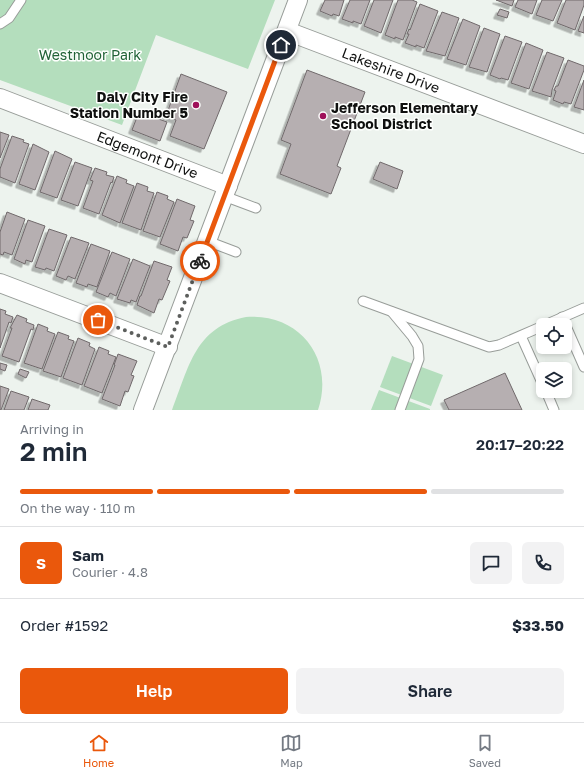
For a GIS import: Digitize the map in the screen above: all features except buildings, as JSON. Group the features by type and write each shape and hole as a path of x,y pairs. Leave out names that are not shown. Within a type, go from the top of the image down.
{"street":[{"path":"143,410 298,0"},
{"name":"Lakeshire Drive","path":"287,31 584,144"},
{"name":"Edgemont Drive","path":"0,98 226,191"},
{"path":"0,283 168,347"}],"lane":[{"path":"0,24 9,18 21,0"},
{"path":"226,191 256,208"},
{"path":"207,242 236,252"},
{"path":"363,301 489,347 499,345 536,329"},
{"path":"584,308 562,317 584,367"},
{"path":"391,311 412,336 418,346 419,360 400,410"},
{"path":"521,336 536,369"},
{"path":"549,398 554,410"}],"green space":[{"name":"Westmoor Park","path":"0,0 275,0 248,69 156,35 122,125 0,80"},
{"path":"246,317 265,318 282,323 297,331 309,343 317,357 322,373 322,391 318,410 172,410 189,364 205,339 215,330 229,322"},
{"path":"392,356 443,375 431,406 380,387"},
{"path":"379,390 430,409 430,410 371,410"}],"way so far":[{"path":"98,320 168,347 200,261"}],"place":[{"name":"Daly City Fire Station Number 5","path":"196,105"},
{"name":"Jefferson Elementary School District","path":"323,116"}],"route":[{"path":"200,261 281,45"}]}
